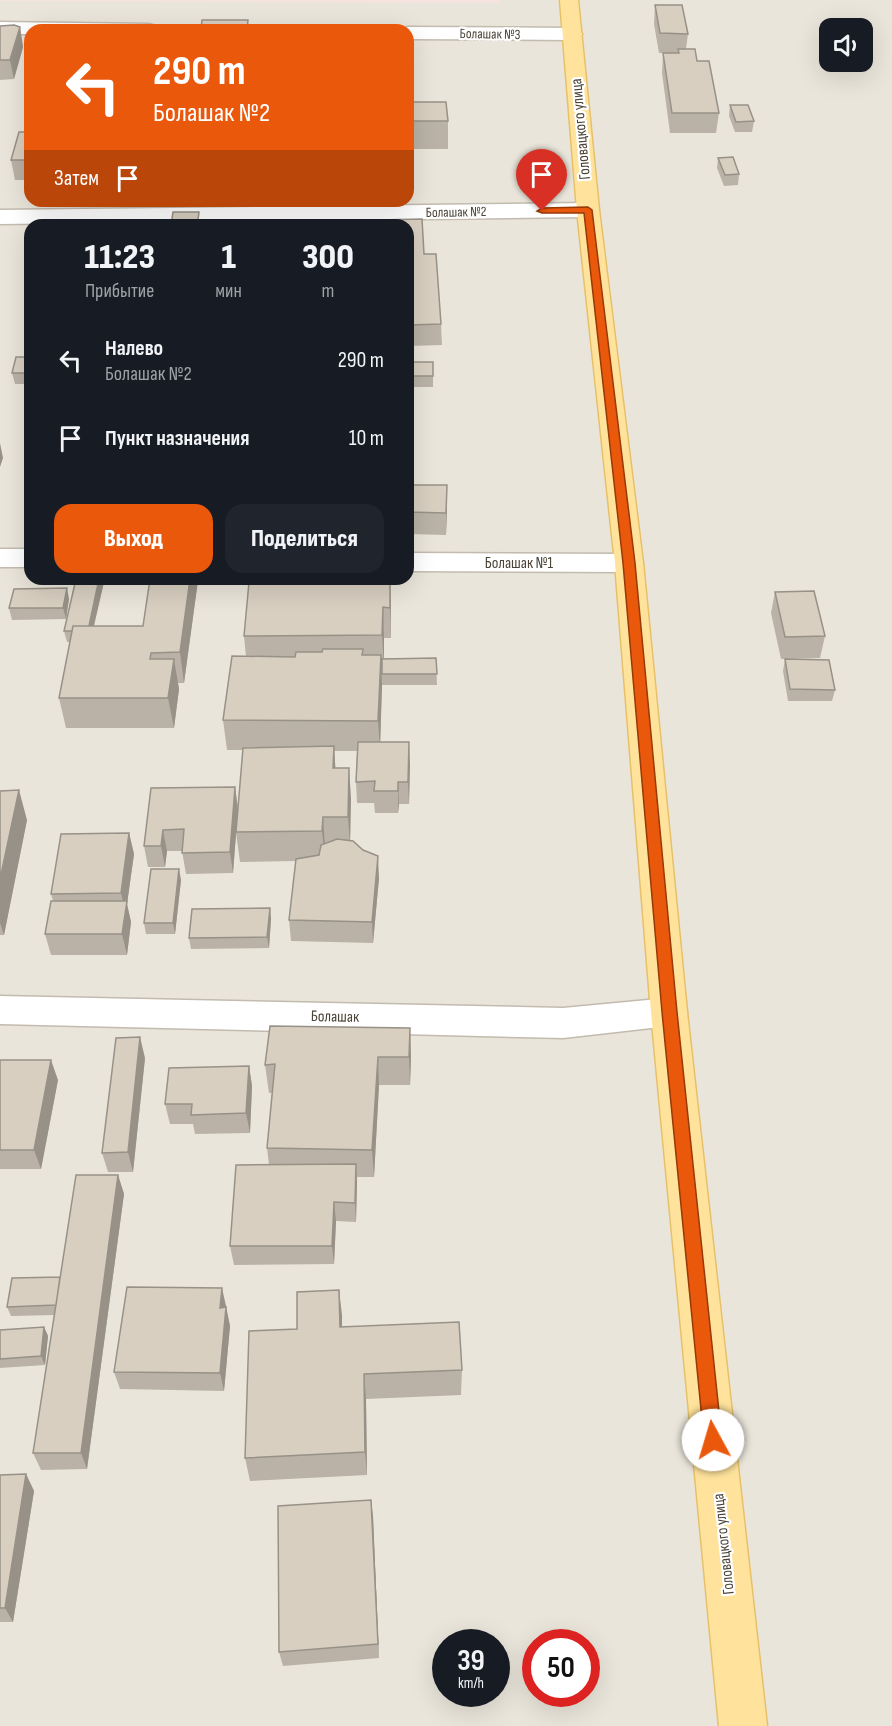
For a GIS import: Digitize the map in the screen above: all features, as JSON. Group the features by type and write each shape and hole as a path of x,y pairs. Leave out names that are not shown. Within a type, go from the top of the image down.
{"main road":[{"name":"Головацкого улица","path":"568,0 588,210 629,563 669,1012 742,1726"}],"street":[{"path":"0,28 24,28"},
{"name":"Болашак №3","path":"414,33 572,34"},
{"name":"Болашак №2","path":"0,217 588,210"},
{"path":"0,558 24,558"},
{"name":"Болашак №1","path":"414,562 629,563"},
{"name":"Болашак","path":"0,1010 563,1023 669,1012"}],"shaded area":[{"path":"0,0 892,0 892,1726 0,1726"},
{"path":"0,0 499,0 500,3 0,1"}],"building":[{"path":"655,5 682,5 688,34 660,33"},
{"path":"202,20 248,20 248,24 202,24"},
{"path":"0,26 20,27 10,60 0,60"},
{"path":"678,49 695,49 697,61 709,61 719,113 672,113 663,53 679,53"},
{"path":"414,102 446,102 448,121 414,121"},
{"path":"730,105 748,105 754,121 736,122"},
{"path":"19,132 24,132 24,160 11,160"},
{"path":"733,157 739,174 725,175 718,158"},
{"path":"173,212 199,212 198,219 172,219"},
{"path":"414,219 422,219 424,254 436,254 441,324 414,325"},
{"path":"16,357 24,357 24,373 12,373"},
{"path":"414,362 433,362 433,376 414,376"},
{"path":"414,485 447,485 446,513 414,512"},
{"path":"75,585 98,585 89,626 73,626 72,631 64,631"},
{"path":"149,585 189,585 180,652 151,653 150,659 174,659 168,698 59,698 73,626 143,626"},
{"path":"249,585 390,585 390,608 383,607 382,635 244,636"},
{"path":"67,588 63,608 9,608 14,589"},
{"path":"814,591 825,636 785,637 775,592"},
{"path":"323,649 363,649 362,655 381,655 378,721 223,720 232,656 295,657 296,652 322,652"},
{"path":"436,658 437,674 382,674 382,659"},
{"path":"785,659 829,660 835,690 790,689"},
{"path":"358,742 409,742 408,782 398,782 398,791 374,791 375,781 356,782"},
{"path":"334,746 333,768 349,768 348,817 323,817 322,831 236,832 243,748"},
{"path":"235,787 230,852 182,853 184,829 163,830 161,846 144,846 151,788"},
{"path":"19,790 0,879 0,791"},
{"path":"129,833 121,893 51,894 61,834"},
{"path":"337,839 353,841 363,850 378,856 372,922 289,920 296,859 319,855 321,845"},
{"path":"151,869 179,869 173,923 144,923"},
{"path":"51,901 127,901 122,934 45,934"},
{"path":"270,908 267,937 189,938 192,909"},
{"path":"270,1026 410,1028 409,1057 378,1057 372,1150 267,1148 275,1064 265,1065"},
{"path":"140,1037 128,1152 102,1153 116,1038"},
{"path":"0,1060 51,1060 34,1150 0,1150"},
{"path":"249,1066 246,1113 191,1115 192,1104 165,1104 169,1068"},
{"path":"356,1164 355,1203 334,1202 332,1246 230,1246 236,1165"},
{"path":"76,1175 118,1175 81,1453 33,1453"},
{"path":"60,1277 56,1305 7,1307 12,1278"},
{"path":"127,1287 222,1288 220,1308 226,1307 220,1373 114,1372"},
{"path":"339,1290 340,1327 459,1322 462,1370 364,1374 365,1452 245,1458 249,1331 297,1329 297,1292"},
{"path":"44,1327 41,1356 0,1359 0,1330"},
{"path":"26,1474 5,1608 0,1608 0,1475"},
{"path":"371,1500 378,1644 279,1652 278,1506"}],"route":[{"path":"542,211 588,210 629,563 669,1012 713,1440"}]}
